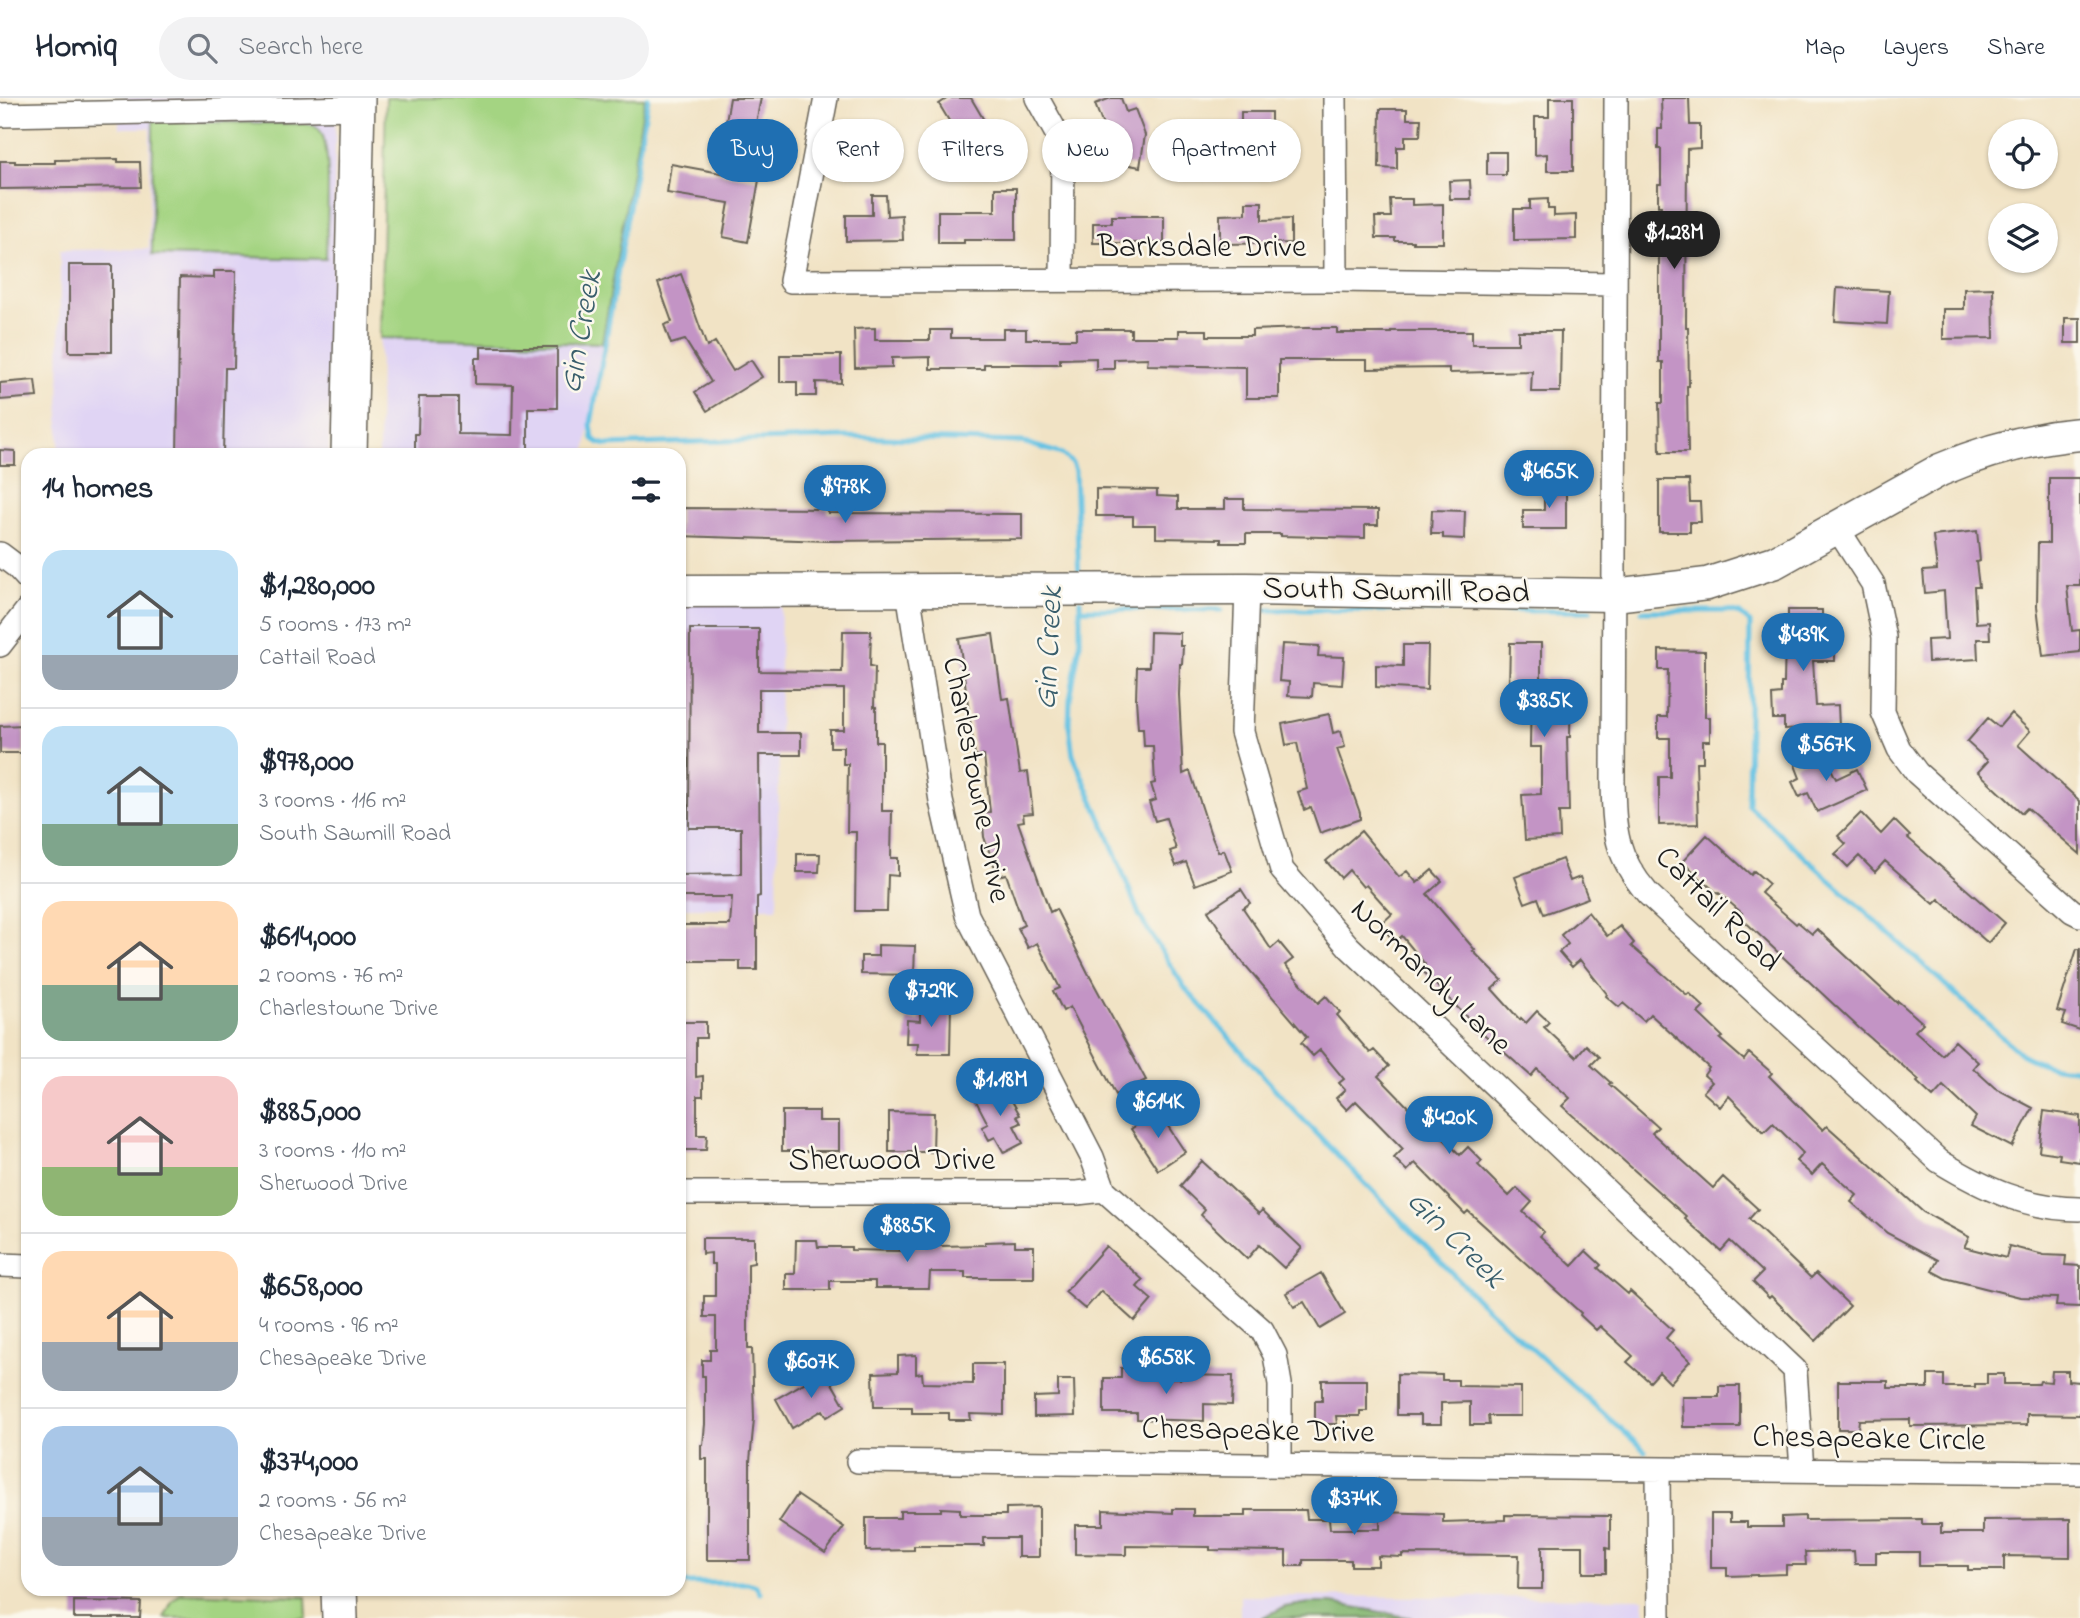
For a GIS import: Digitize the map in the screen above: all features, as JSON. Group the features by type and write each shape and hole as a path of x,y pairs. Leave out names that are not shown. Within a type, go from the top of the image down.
{"main road":[{"path":"349,448 357,103"},
{"path":"339,1596 340,1618"}],"street":[{"name":"Barksdale Drive","path":"825,98 791,281 1336,279 1614,284"},
{"path":"1037,98 1063,145 1062,280"},
{"path":"1335,98 1336,279"},
{"name":"Cattail Road","path":"1616,98 1614,813 1621,853 1632,874 1648,894 1939,1161 2006,1197 2038,1206 2080,1209"},
{"path":"0,115 357,103"},
{"name":"South Sawmill Road","path":"686,591 1247,589 1614,596 1707,584 1775,562 1964,459 2015,445 2080,434"},
{"path":"1837,528 1872,584 1884,637 1883,712 1899,750 1917,773 2072,911 2080,915"},
{"path":"0,554 21,571"},
{"name":"Normandy Lane","path":"1247,589 1242,732 1282,870 1349,947 1795,1370 1802,1471"},
{"name":"Charlestowne Drive","path":"908,591 941,801 967,915 1092,1157 1104,1190 1262,1330 1275,1355 1280,1384 1280,1464"},
{"path":"0,645 21,618"},
{"name":"Sherwood Drive","path":"686,1193 1077,1194 1104,1190"},
{"path":"0,1265 21,1266"},
{"name":"Chesapeake Drive","path":"858,1461 1658,1469"},
{"path":"1658,1469 1659,1618"},
{"name":"Chesapeake Circle","path":"1658,1469 2080,1473"}],"shaded area":[{"path":"119,98 336,98 329,448 59,448 60,250 149,249 150,128 119,128"},
{"path":"380,338 602,343 586,448 379,448"},
{"path":"781,600 777,908 686,908 686,601"},
{"path":"1240,1596 1643,1598 1645,1618 1240,1618"}],"green space":[{"path":"386,98 645,98 602,343 380,338"},
{"path":"153,121 308,124 317,127 325,142 327,157 326,259 152,255"},
{"path":"178,1596 306,1597 307,1618 164,1618 172,1601"},
{"path":"1332,1603 1413,1618 1261,1618 1285,1607"}],"building":[{"path":"730,98 761,98 757,119 726,119"},
{"path":"948,98 971,98 983,119 948,119 939,104"},
{"path":"1111,98 1121,98 1126,112 1135,109 1145,135 1140,167 1133,166 1133,119 1101,119 1095,104"},
{"path":"1549,98 1573,98 1573,171 1547,171 1547,154 1535,155 1535,117 1549,117"},
{"path":"1661,98 1689,98 1690,125 1700,125 1700,148 1687,149 1688,452 1660,452 1659,403 1663,403 1663,362 1659,362 1661,206 1658,206 1658,184 1661,184 1661,149 1658,149 1658,129 1662,129"},
{"path":"1380,109 1407,109 1407,119 1421,119 1420,136 1405,136 1405,147 1397,147 1397,169 1379,168"},
{"path":"1241,112 1271,112 1271,119 1241,119"},
{"path":"1487,152 1506,152 1506,175 1487,175"},
{"path":"118,159 118,162 140,162 141,187 0,189 0,161 55,163 55,160"},
{"path":"671,164 707,171 707,182 759,182 748,242 723,237 729,203 667,193"},
{"path":"1470,180 1471,199 1450,199 1449,181"},
{"path":"995,188 1016,188 1016,240 938,243 938,211 995,211"},
{"path":"872,195 886,195 887,216 902,215 903,240 846,241 846,215 872,215"},
{"path":"1390,199 1412,199 1412,205 1443,204 1443,243 1413,243 1395,241 1395,238 1376,238 1375,217 1391,217"},
{"path":"1548,199 1548,209 1554,209 1554,216 1576,215 1576,239 1514,240 1514,209 1530,209 1530,200"},
{"path":"1246,202 1262,202 1262,220 1291,219 1291,243 1220,244 1220,215 1246,214"},
{"path":"1112,216 1164,216 1164,243 1093,243 1093,223 1112,223"},
{"path":"69,265 112,265 112,352 69,352"},
{"path":"214,271 236,271 234,368 225,368 223,448 177,448 180,277 214,278"},
{"path":"681,274 707,347 715,342 733,371 751,360 762,377 707,411 695,392 711,382 685,340 671,344 664,325 672,322 658,283"},
{"path":"1837,288 1889,291 1887,324 1835,321"},
{"path":"1993,288 1994,338 1943,339 1943,309 1964,309 1964,289"},
{"path":"2065,318 2080,318 2080,343 2065,343"},
{"path":"875,328 875,340 930,340 930,330 951,330 951,338 1003,338 1003,329 1026,329 1026,339 1076,339 1076,329 1131,329 1131,337 1179,337 1179,330 1207,330 1207,336 1252,336 1252,330 1305,328 1337,328 1337,333 1472,331 1472,344 1518,344 1518,331 1561,331 1560,392 1531,392 1532,371 1449,373 1449,368 1367,369 1367,360 1279,360 1279,398 1246,398 1246,367 1147,365 1148,358 1114,359 1114,369 1096,369 1096,358 1060,359 1060,364 984,364 984,369 930,369 930,357 892,358 892,367 855,368 854,329"},
{"path":"481,347 557,347 557,408 528,408 528,448 415,448 419,397 458,397 458,434 512,435 513,385 475,384 475,358 481,358"},
{"path":"780,355 841,355 841,383 816,382 816,396 797,396 797,382 780,382"},
{"path":"35,380 37,397 0,400 0,383"},
{"path":"0,450 15,451 15,465 0,465"},
{"path":"2049,478 2080,478 2080,586 2067,586 2072,631 2080,630 2080,652 2043,656 2037,606 2038,543 2049,543"},
{"path":"1659,480 1689,480 1690,502 1700,502 1701,522 1690,522 1690,532 1659,532"},
{"path":"1544,483 1566,483 1566,529 1523,529 1523,510 1544,510"},
{"path":"1096,489 1157,490 1157,496 1178,497 1178,509 1225,509 1225,499 1244,499 1244,509 1378,510 1378,525 1365,525 1365,538 1246,534 1246,543 1221,543 1221,539 1156,538 1156,525 1133,525 1133,516 1096,516"},
{"path":"686,508 828,509 828,513 1022,514 1022,539 828,541 686,536"},
{"path":"1432,510 1465,511 1464,539 1443,538 1443,534 1431,534"},
{"path":"1977,531 1980,561 1976,562 1979,587 1974,587 1976,623 1989,622 1990,639 1977,639 1978,659 1928,662 1927,640 1947,639 1944,591 1925,593 1923,571 1937,570 1933,536"},
{"path":"1788,610 1822,610 1822,640 1835,640 1835,661 1813,661 1816,706 1838,705 1839,727 1784,730 1784,719 1773,719 1772,695 1781,694 1781,683 1784,683 1785,640 1777,640 1778,620 1788,620"},
{"path":"690,629 759,629 759,671 842,672 843,631 871,631 870,666 875,667 876,742 882,742 882,811 892,811 891,858 898,858 898,876 888,875 887,911 855,911 856,832 847,832 848,764 843,764 843,747 830,747 830,730 844,730 844,689 759,689 759,733 801,733 801,755 759,755 760,896 757,897 757,970 740,970 740,961 686,961 686,925 730,925 732,897 686,897 686,875 741,874 741,828 689,828"},
{"path":"1150,632 1180,633 1180,646 1183,646 1179,695 1183,774 1190,771 1218,852 1224,850 1232,871 1195,885 1186,862 1176,866 1170,851 1176,849 1166,818 1155,821 1149,802 1156,800 1151,784 1155,783 1153,746 1144,746 1143,728 1138,728 1136,699 1137,667 1149,667"},
{"path":"993,634 1002,699 1009,698 1020,773 1028,772 1033,813 1023,814 1024,821 1018,822 1050,912 1056,909 1146,1080 1116,1095 1070,1007 1063,1011 1053,991 1060,988 1037,943 1028,948 1018,928 1024,925 1006,874 998,876 984,837 982,813 990,812 984,755 975,756 959,639"},
{"path":"1510,643 1541,643 1541,678 1571,678 1570,737 1567,737 1569,812 1559,812 1560,838 1525,840 1522,795 1541,794 1541,747 1530,747 1531,689 1509,689"},
{"path":"1282,644 1319,646 1318,656 1344,657 1342,685 1313,683 1312,697 1288,696 1289,682 1279,681"},
{"path":"1403,645 1428,645 1427,690 1376,687 1376,665 1403,666"},
{"path":"1659,650 1705,651 1705,717 1710,717 1710,741 1703,741 1703,762 1696,762 1698,824 1659,825 1659,777 1670,777 1670,738 1658,738 1658,717 1667,717 1668,670 1659,670"},
{"path":"2011,713 2030,731 2018,745 2080,801 2080,854 2027,808 2022,813 1978,772 1988,761 1967,742 1988,718 1999,727"},
{"path":"1329,714 1333,733 1341,731 1345,747 1337,749 1360,819 1320,833 1311,807 1304,810 1298,792 1307,789 1297,743 1286,745 1282,724"},
{"path":"21,725 21,753 0,753 0,726"},
{"path":"1823,752 1836,779 1857,769 1867,790 1817,812 1808,793 1799,797 1792,782 1800,778 1795,765"},
{"path":"1861,813 1881,834 1894,820 1910,836 1908,838 2005,923 1988,943 1939,899 1934,904 1885,861 1875,872 1859,856 1848,867 1835,854 1846,844 1838,836"},
{"path":"1361,831 1399,877 1407,871 1417,883 1432,870 1442,881 1427,894 1475,950 1473,951 1502,980 1492,989 1520,1020 1521,1018 1526,1023 1537,1011 1549,1022 1544,1027 1576,1057 1586,1045 1599,1057 1591,1065 1658,1127 1652,1133 1713,1188 1723,1177 1758,1209 1749,1219 1811,1278 1816,1273 1850,1306 1816,1341 1753,1282 1763,1272 1730,1241 1721,1251 1685,1219 1687,1217 1562,1106 1570,1098 1537,1069 1531,1076 1477,1028 1420,968 1425,964 1402,936 1395,942 1380,925 1392,914 1349,870 1341,878 1326,861"},
{"path":"1707,835 1751,875 1754,871 1769,884 1761,893 1796,924 1798,922 1812,934 1817,929 1897,1003 1898,1001 1923,1023 1915,1031 1942,1055 1955,1041 1978,1062 1973,1068 1995,1088 2033,1108 2012,1147 1971,1126 1976,1117 1943,1086 1933,1097 1917,1082 1919,1080 1739,916 1742,913 1682,862"},
{"path":"797,854 820,854 819,872 797,872"},
{"path":"1562,859 1570,881 1580,877 1588,898 1544,914 1538,898 1525,903 1515,877"},
{"path":"1241,889 1250,903 1243,908 1271,949 1279,942 1293,959 1285,965 1318,1003 1326,996 1340,1012 1337,1015 1370,1053 1374,1050 1389,1066 1378,1076 1413,1112 1424,1100 1440,1116 1431,1126 1460,1155 1468,1147 1482,1161 1478,1165 1509,1196 1517,1188 1532,1202 1523,1212 1544,1232 1540,1236 1572,1266 1586,1251 1601,1265 1598,1268 1628,1294 1630,1291 1673,1330 1666,1338 1690,1361 1670,1383 1659,1372 1650,1382 1627,1362 1633,1356 1600,1326 1596,1330 1581,1313 1468,1211 1465,1214 1415,1163 1407,1171 1394,1158 1403,1149 1356,1101 1347,1110 1336,1098 1345,1090 1339,1083 1344,1079 1320,1050 1313,1056 1301,1043 1307,1037 1239,958 1208,911"},
{"path":"1588,912 1607,936 1620,926 1634,943 1631,946 1704,1007 1698,1013 1723,1037 1720,1039 1744,1060 1749,1053 1772,1073 1769,1076 1823,1130 1827,1126 1923,1212 1969,1237 1964,1247 2006,1258 2009,1246 2044,1255 2066,1256 2065,1265 2080,1266 2080,1307 2056,1306 2057,1298 2020,1297 1945,1278 1932,1271 1938,1260 1887,1233 1851,1202 1857,1195 1822,1164 1812,1175 1796,1161 1803,1153 1773,1123 1764,1132 1729,1096 1720,1107 1703,1092 1712,1082 1704,1075 1709,1068 1650,1014 1644,1021 1623,1003 1619,1007 1606,996 1580,960 1572,967 1559,952 1568,944 1561,935"},
{"path":"878,945 915,946 914,975 861,974 861,956 878,956"},
{"path":"2077,949 2080,949 2080,1030 2062,1024 2066,1013 2057,1011"},
{"path":"920,1003 951,1003 950,1054 917,1054 918,1043 906,1043 907,1020 920,1021"},
{"path":"686,1022 706,1022 706,1038 696,1038 696,1077 703,1076 703,1096 697,1096 697,1135 707,1135 706,1150 686,1150"},
{"path":"1000,1085 1020,1115 1017,1116 1021,1123 1014,1126 1023,1143 1004,1153 995,1137 989,1140 982,1127 988,1124 975,1099"},
{"path":"782,1111 819,1111 819,1121 839,1121 839,1151 782,1151"},
{"path":"1158,1111 1185,1152 1158,1170 1131,1129"},
{"path":"2044,1111 2080,1116 2080,1162 2059,1159 2060,1154 2039,1151"},
{"path":"889,1112 934,1113 933,1152 889,1152"},
{"path":"1202,1161 1259,1214 1262,1210 1302,1248 1284,1268 1259,1245 1247,1259 1201,1215 1205,1210 1180,1186"},
{"path":"702,1238 754,1238 754,1263 748,1264 748,1349 752,1349 754,1419 750,1461 750,1560 707,1560 707,1459 701,1459 705,1424 705,1376 702,1376 702,1360 710,1360 710,1350 716,1350 716,1317 704,1317 704,1296 715,1296 715,1264 711,1264 711,1253 702,1254"},
{"path":"796,1240 817,1240 818,1247 900,1251 900,1246 925,1246 926,1241 940,1241 940,1246 1015,1241 1015,1246 1034,1246 1034,1278 965,1278 965,1272 930,1272 929,1288 875,1288 875,1281 830,1281 830,1290 786,1290 786,1274 795,1274"},
{"path":"1106,1246 1143,1280 1137,1287 1152,1300 1134,1321 1101,1291 1085,1309 1065,1292"},
{"path":"1321,1273 1345,1314 1320,1329 1304,1302 1294,1307 1286,1293"},
{"path":"916,1355 916,1374 922,1373 923,1383 973,1384 973,1364 1004,1364 1004,1415 970,1414 971,1420 949,1420 949,1413 912,1413 912,1407 874,1407 873,1373 898,1372 898,1356"},
{"path":"1121,1368 1137,1368 1137,1378 1233,1376 1232,1405 1204,1404 1204,1421 1137,1419 1137,1413 1104,1413 1104,1378 1121,1378"},
{"path":"825,1371 845,1406 827,1417 823,1410 792,1428 776,1399"},
{"path":"2052,1371 2068,1371 2068,1381 2080,1382 2080,1415 2027,1414 2027,1425 1910,1426 1910,1419 1859,1420 1858,1429 1838,1429 1838,1381 1888,1381 1888,1388 1928,1388 1928,1375 1944,1375 1944,1387 1975,1387 1975,1384 1987,1384 1987,1374 2004,1374 2004,1384 2051,1382"},
{"path":"1397,1374 1442,1375 1442,1380 1458,1380 1458,1386 1521,1387 1521,1416 1488,1416 1489,1425 1470,1425 1470,1402 1441,1403 1441,1424 1421,1424 1421,1415 1397,1415"},
{"path":"1058,1380 1074,1380 1075,1416 1034,1417 1034,1397 1058,1396"},
{"path":"1322,1380 1367,1380 1367,1411 1360,1411 1360,1416 1336,1416 1337,1424 1315,1424 1315,1401 1322,1401"},
{"path":"1719,1386 1740,1386 1740,1427 1683,1427 1682,1397 1719,1397"},
{"path":"797,1495 844,1527 825,1553 779,1522"},
{"path":"1039,1507 1039,1557 1018,1557 1018,1538 984,1538 984,1546 914,1546 914,1550 866,1551 866,1518 900,1518 900,1511 941,1511 941,1508 960,1509 960,1515 1006,1515 1006,1508"},
{"path":"1173,1509 1193,1509 1193,1516 1246,1516 1246,1510 1306,1510 1307,1519 1329,1519 1330,1529 1380,1529 1380,1512 1443,1514 1443,1522 1505,1520 1505,1515 1610,1516 1610,1549 1606,1548 1606,1573 1583,1573 1583,1546 1542,1546 1542,1589 1518,1589 1519,1555 1402,1554 1402,1557 1378,1556 1378,1566 1351,1566 1351,1560 1303,1560 1303,1566 1286,1566 1286,1551 1126,1546 1126,1555 1075,1554 1075,1525 1103,1525 1103,1510 1173,1513"},
{"path":"1711,1514 1730,1514 1730,1522 1747,1522 1747,1527 1782,1527 1782,1517 1805,1516 1805,1520 1922,1519 1922,1524 1941,1524 1941,1533 1983,1533 1983,1520 2070,1519 2070,1557 2004,1556 2004,1570 1968,1570 1968,1566 1919,1566 1919,1552 1876,1552 1876,1564 1855,1564 1854,1551 1805,1552 1806,1565 1786,1565 1786,1574 1727,1576 1727,1568 1711,1568"},
{"path":"74,1601 141,1602 140,1618 74,1618"}],"waterway":[{"name":"Gin Creek","path":"648,98 591,424 593,439 607,445 845,437 1022,442 1062,454 1072,463 1075,471 1079,581"},
{"name":"Gin Creek","path":"1080,601 1080,643 1070,699 1069,725 1073,755 1140,917 1185,988 1293,1109 1478,1300 1645,1451"},
{"path":"1080,609 1222,610"},
{"path":"1257,610 1590,611"},
{"path":"1642,611 1728,611 1740,614 1750,623 1748,805 2021,1054 2049,1066 2080,1069"},
{"path":"686,1583 748,1583 756,1586 760,1593"}]}
